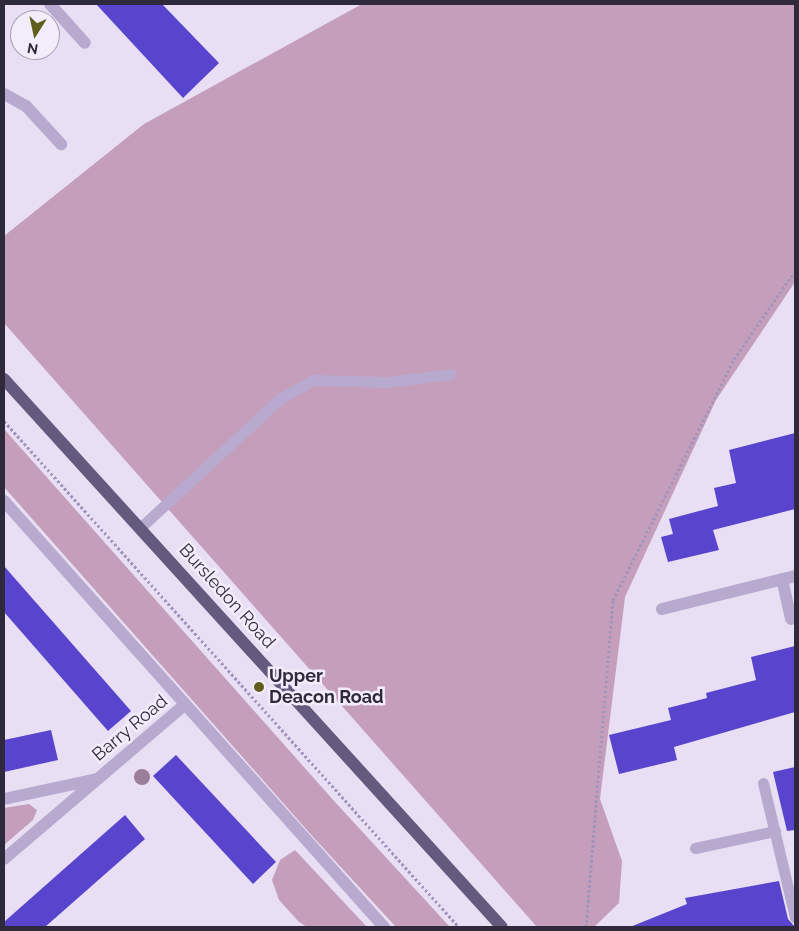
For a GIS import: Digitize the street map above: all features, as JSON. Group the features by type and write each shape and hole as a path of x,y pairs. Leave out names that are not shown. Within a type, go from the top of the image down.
{"main road":[{"name":"Bursledon Road","path":"4,378 502,927"}],"street":[{"path":"50,4 85,43"},
{"path":"4,94 26,106 61,144"},
{"path":"4,501 384,927"},
{"path":"662,609 795,576"},
{"path":"782,579 791,619"},
{"name":"Barry Road","path":"4,859 184,705"},
{"name":"Barry Road","path":"4,799 99,778"}],"lane":[{"path":"141,527 281,398 313,380 388,382 451,374"},
{"path":"763,783 795,917"},
{"path":"695,848 775,832"}],"path":[{"path":"586,927 614,600 734,359 795,271"},
{"path":"4,421 459,927"}],"shaded area":[{"path":"362,4 795,4 795,282 716,400 625,597 600,799 622,861 619,903 594,927 537,927 4,323 4,236 144,124"},
{"path":"4,429 335,802 450,927 396,927 314,838 4,487"},
{"path":"29,804 37,810 33,820 4,845 4,808"},
{"path":"295,850 367,927 307,927 299,922 279,900 272,880 280,860"}],"building":[{"path":"96,4 162,4 219,63 183,98"},
{"path":"795,433 795,509 713,530 719,550 668,562 661,537 673,534 669,519 718,506 714,488 736,483 729,450"},
{"path":"4,566 131,711 108,731 4,612"},
{"path":"795,646 795,712 674,747 677,760 619,774 609,735 671,720 668,708 707,698 706,693 756,680 751,657"},
{"path":"51,730 58,760 4,772 4,740"},
{"path":"176,755 276,862 253,884 153,776"},
{"path":"795,767 795,830 787,831 773,772"},
{"path":"125,815 145,839 45,927 4,927 4,922"},
{"path":"779,881 788,919 795,927 630,927 687,904 685,898"}],"place":[{"name":"Upper Deacon Road","path":"259,687"}]}
